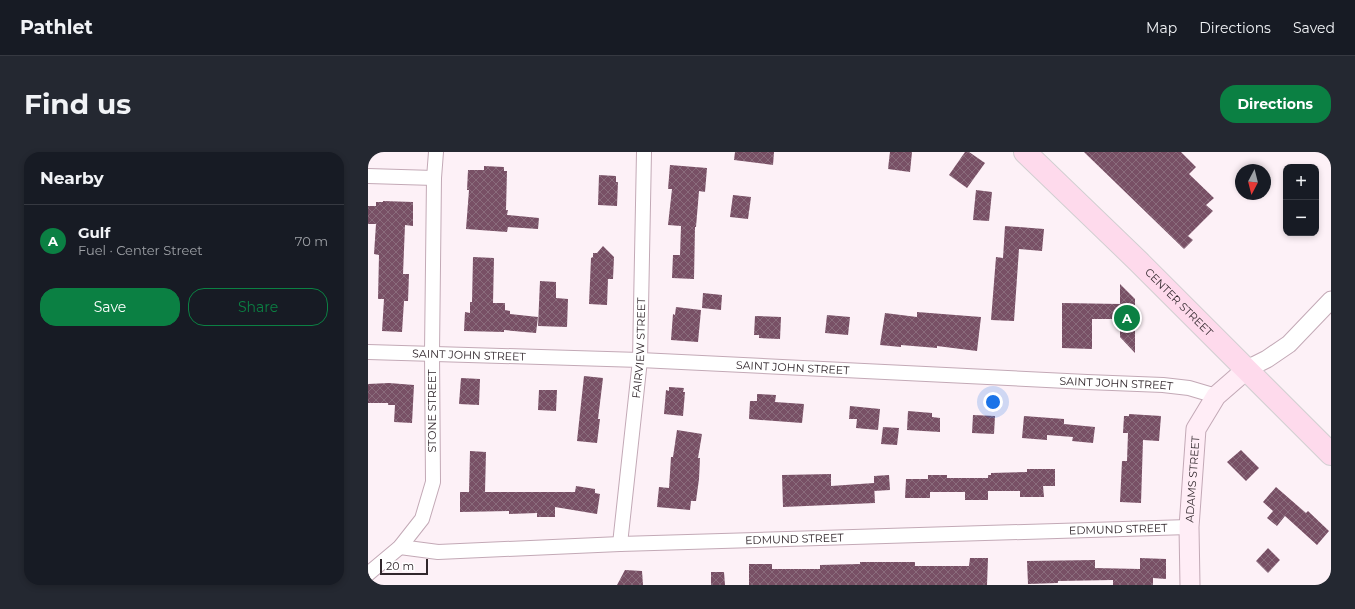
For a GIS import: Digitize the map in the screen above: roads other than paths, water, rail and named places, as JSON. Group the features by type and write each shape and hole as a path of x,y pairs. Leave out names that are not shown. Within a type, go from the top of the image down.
{"main road":[{"name":"CENTER STREET","path":"1025,152 1139,262 1331,454"},
{"name":"ADAMS STREET","path":"1190,585 1189,527 1196,429 1216,396 1247,369"}],"street":[{"name":"STONE STREET","path":"368,574 400,547 422,519 432,482 434,178 436,152"},
{"name":"FAIRVIEW STREET","path":"620,544 640,360 644,152"},
{"path":"368,176 434,178"},
{"path":"1247,369 1267,359 1289,344 1331,300"},
{"name":"SAINT JOHN STREET","path":"368,352 640,360 1163,385 1189,388 1216,396"},
{"name":"EDMUND STREET","path":"400,547 438,552 620,544 1189,527"}],"place":[{"name":"Gulf","path":"1127,318"}]}
